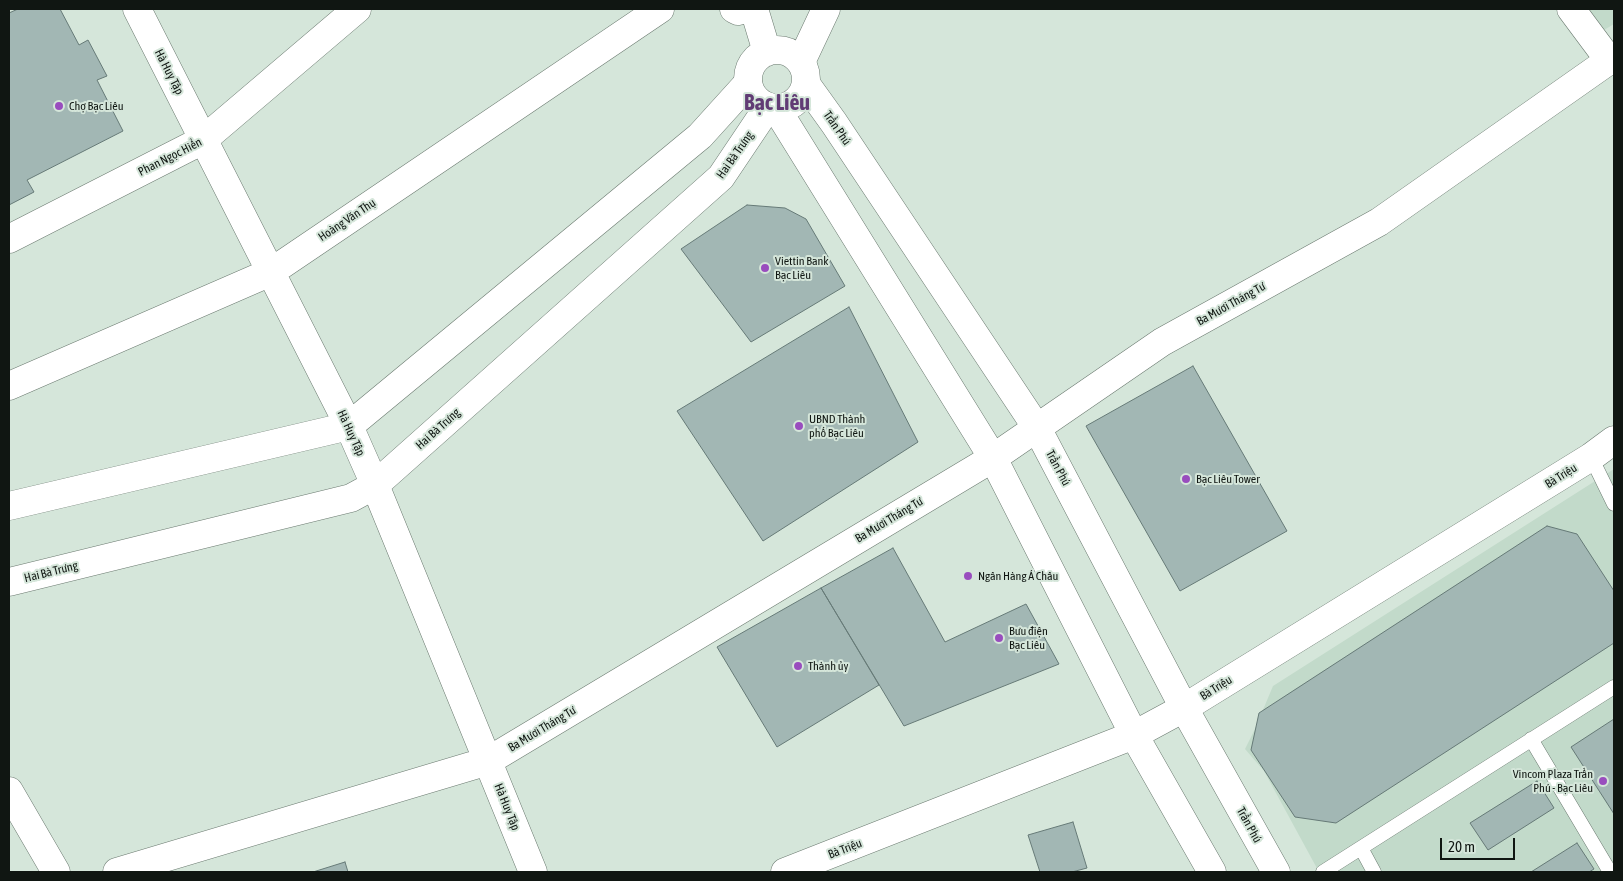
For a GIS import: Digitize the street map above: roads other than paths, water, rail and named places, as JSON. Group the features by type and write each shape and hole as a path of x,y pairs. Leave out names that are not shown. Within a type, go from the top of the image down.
{"street":[{"name":"Hà Huy Tập","path":"137,9 349,426 375,485 533,872"},
{"name":"Phan Ngọc Hiển","path":"9,239 204,140 357,9"},
{"name":"Hoàng Văn Thụ","path":"9,386 271,272 660,9"},
{"path":"734,9 738,11 745,9"},
{"path":"754,9 767,52"},
{"path":"803,73 795,56 777,50 758,56 752,64 748,83 758,100 772,107 794,103 800,96 803,73 826,9"},
{"path":"1572,9 1612,57"},
{"name":"Ba Mươi Tháng Tư","path":"117,872 488,761 993,458 1162,342 1379,222 1612,57"},
{"name":"Trần Phú","path":"803,73 1037,428 1184,708 1276,872"},
{"path":"9,506 349,426 700,136 748,83"},
{"path":"772,107 993,458 1134,735 1212,872"},
{"name":"Hai Bà Trưng","path":"9,582 351,498 375,485 721,177 772,107"},
{"name":"Bà Triệu","path":"785,872 826,865 1134,735 1184,708 1591,458 1614,440"},
{"path":"9,791 56,872"}],"lane":[{"path":"1591,458 1614,504"},
{"path":"1323,872 1614,687"},
{"path":"1531,739 1610,872"},
{"path":"1361,848 1374,872"}],"place":[{"name":"Chợ Bạc Liêu","path":"59,106"},
{"name":"Viettin Bank Bạc Liêu","path":"765,268"},
{"name":"UBND Thành phố Bạc Liêu","path":"799,426"},
{"name":"Bạc Liêu Tower","path":"1186,479"},
{"name":"Ngân Hàng Á Châu","path":"968,576"},
{"name":"Bưu điện Bạc Liêu","path":"999,638"},
{"name":"Thành ủy","path":"798,666"},
{"name":"Vincom Plaza Trần Phú - Bạc Liêu","path":"1603,781"}],"district":[{"name":"Bạc Liêu","path":"777,103"}]}
